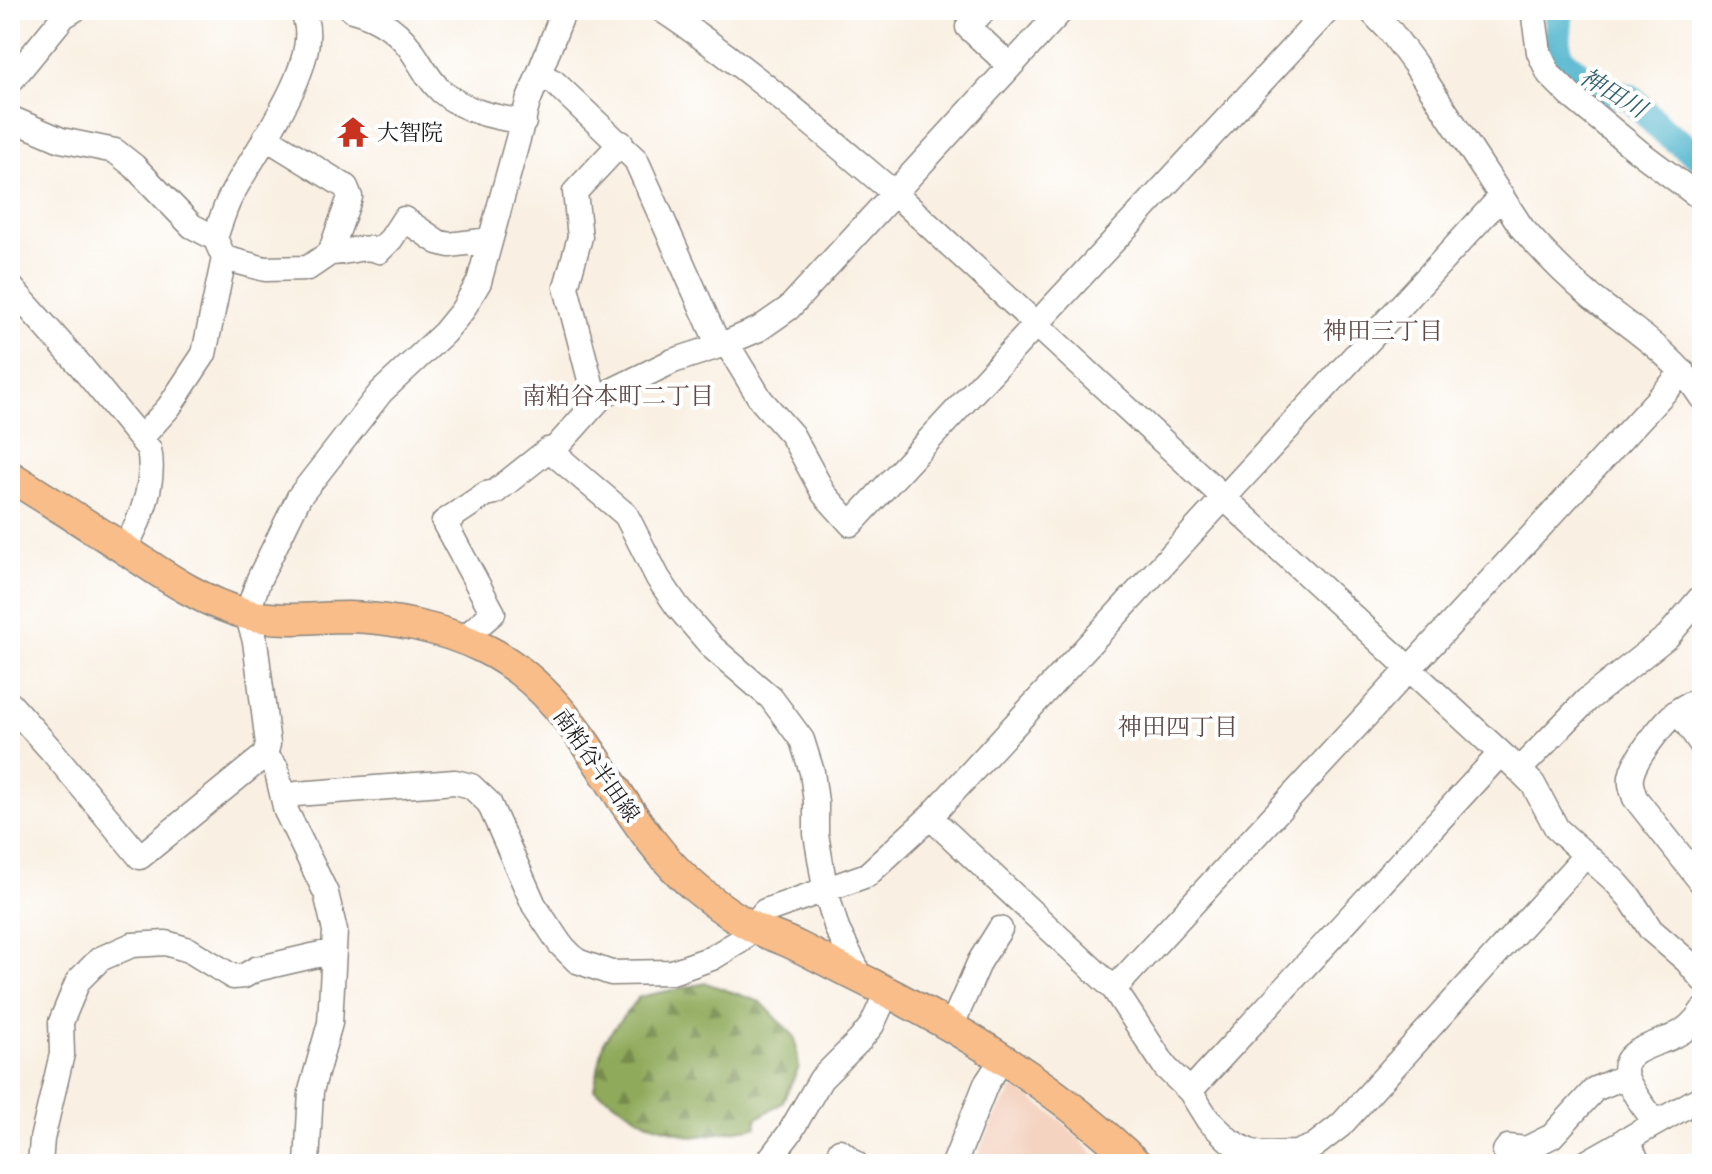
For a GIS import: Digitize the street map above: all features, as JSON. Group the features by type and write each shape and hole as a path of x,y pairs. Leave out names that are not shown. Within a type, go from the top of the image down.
{"main road":[{"name":"南粕谷半田線","path":"10,476 188,592 247,614 290,621 352,617 410,624 463,639 506,661 547,696 589,745 639,824 674,869 699,891 753,927 794,944 887,992 1003,1058 1067,1102 1137,1164"}],"street":[{"path":"10,82 64,16 74,10"},
{"path":"141,438 169,407 204,354 230,198 288,101 304,62 309,27 301,10"},
{"path":"352,10 366,14 397,32 429,79 470,110 524,122"},
{"path":"10,704 140,857 265,755 268,744 255,641 247,614 259,579 299,497 381,392 444,333 479,282 528,102 564,10"},
{"path":"662,10 791,107 894,193 1519,770 1533,784 1557,829 1614,880 1651,930 1687,961 1702,979"},
{"path":"984,10 968,27 1010,66"},
{"path":"552,452 603,395 673,361 723,345 774,320 789,308 1062,10"},
{"path":"540,75 554,82 636,160 723,345 761,400 792,435 824,494 851,524 1328,10"},
{"path":"1370,10 1402,45 1522,228 1559,269 1662,350 1702,398"},
{"path":"1533,10 1539,52 1549,74 1638,151 1702,199"},
{"path":"10,118 26,123 47,136 115,151 134,166 192,226 220,248 265,269 308,268 330,253 373,248 379,251 404,219 438,242 449,245 490,240"},
{"path":"265,137 346,187 350,197 330,253"},
{"path":"596,403 566,287 580,237 575,192 621,143"},
{"path":"284,800 296,794 455,782 471,786 489,803 546,926 577,961 611,973 633,973 683,969 712,958 740,941 765,911 867,875 930,817 1502,196"},
{"path":"10,286 149,449 152,463 149,485 141,515 124,549"},
{"path":"1114,989 1683,372"},
{"path":"463,639 493,613 444,522 486,494 495,492 548,450 626,515 658,578 677,606 713,648 771,698 802,740 812,772 816,834 825,888 837,929 855,965 853,975"},
{"path":"1519,770 1587,700 1668,636 1702,596"},
{"path":"1702,699 1678,711 1636,762 1630,786 1635,798 1702,883"},
{"path":"1678,711 1702,745"},
{"path":"1190,1091 1500,754"},
{"path":"265,755 276,768 286,811 326,893 335,931 330,1023 311,1091 307,1164"},
{"path":"930,817 1114,989 1166,1068 1190,1091 1208,1120 1230,1141 1249,1151 1284,1155 1314,1146 1341,1125 1585,856"},
{"path":"951,1027 980,961 1000,929"},
{"path":"40,1164 42,1139 62,1054 61,1022 78,981 100,959 132,945 166,943 189,950 233,977 334,951"},
{"path":"766,1164 789,1134 821,1079 872,1025 887,992"},
{"path":"1655,1122 1626,1076 1627,1064 1635,1052 1672,1038 1702,1011"},
{"path":"954,1164 986,1084 1003,1058"},
{"path":"1514,1164 1505,1151 1508,1147 1526,1149 1552,1136 1595,1089 1626,1076"},
{"path":"1584,1164 1702,1097"},
{"path":"1626,1139 1639,1164"}],"shaded area":[{"path":"1015,1087 1063,1122 1102,1164 973,1164 999,1110"}],"green space":[{"path":"706,983 761,1002 795,1037 799,1067 782,1103 756,1119 757,1127 693,1137 646,1122 594,1089 604,1041 639,997"}],"waterway":[{"name":"神田川","path":"1560,10 1559,57 1596,88 1631,98 1660,128 1702,159"}],"place":[{"name":"大智院","path":"353,132"}],"district":[{"name":"神田三丁目","path":"1383,331"},
{"name":"南粕谷本町二丁目","path":"618,396"},
{"name":"神田四丁目","path":"1178,727"}]}
